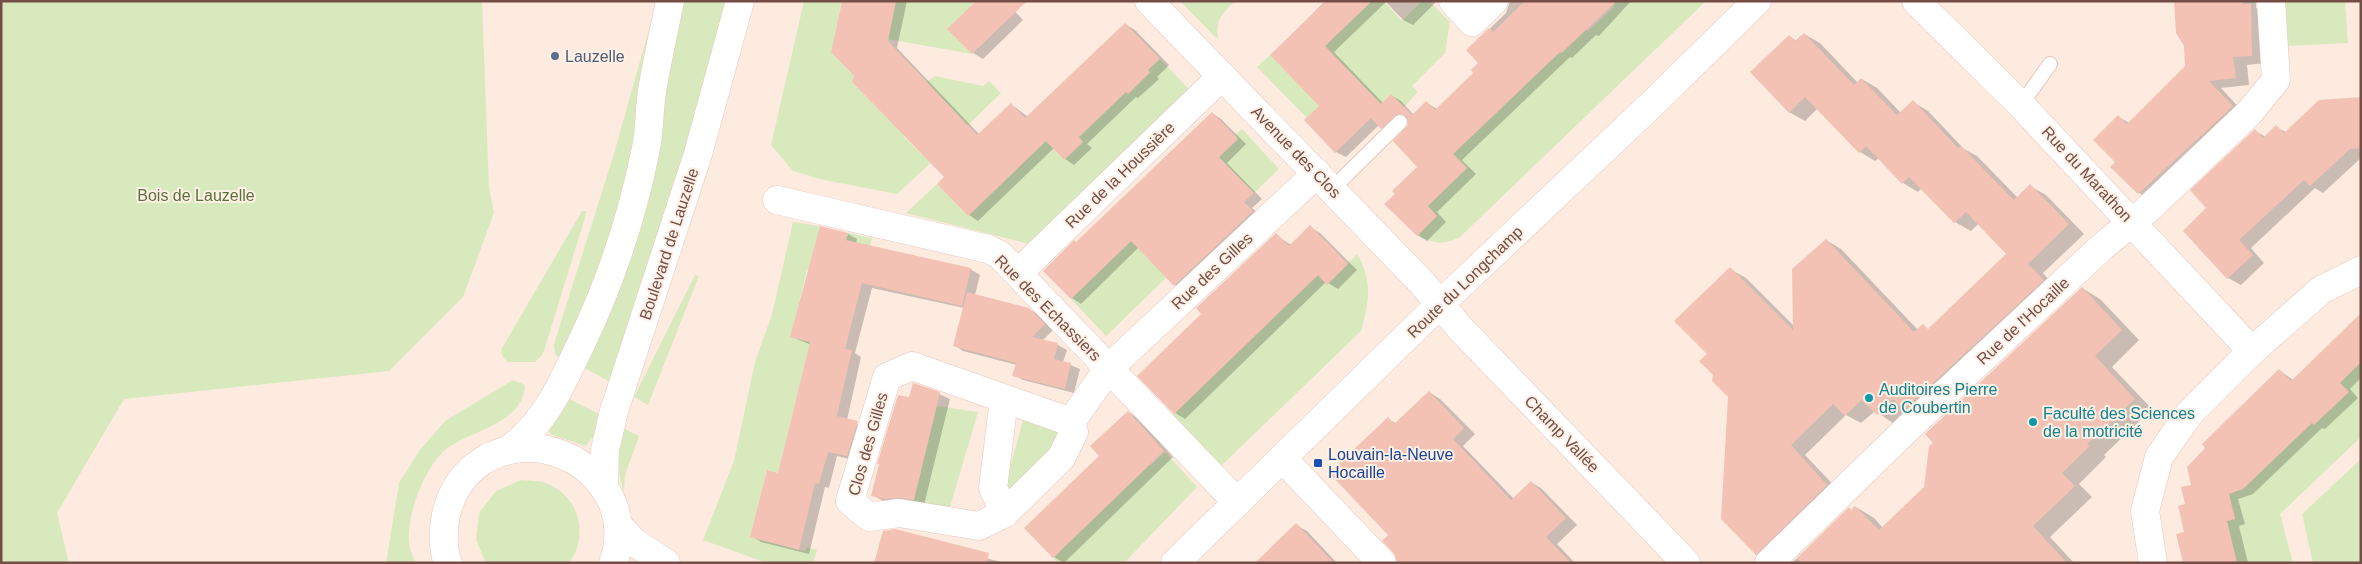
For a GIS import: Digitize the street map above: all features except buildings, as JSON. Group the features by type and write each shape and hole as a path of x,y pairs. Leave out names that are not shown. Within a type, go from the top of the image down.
{"street":[{"path":"448,563 445,554 443,527 450,500 465,477 486,459 512,448 531,433 562,385 599,307 627,226 644,155 652,92 670,1"},
{"name":"Boulevard de Lauzelle","path":"604,487 605,450 614,411 698,154 740,1"},
{"name":"Avenue des Clos","path":"1149,1 1423,284 1440,304"},
{"path":"1453,1 1472,22 1494,1"},
{"name":"Route du Longchamp","path":"1175,563 1440,304 1645,111 1757,1"},
{"name":"Rue du Marathon","path":"1916,1 2021,105 2252,351"},
{"name":"Rue de l'Hocaille","path":"1769,563 1908,429 2249,112 2276,80 2271,1"},
{"name":"Rue de la Houssière","path":"1018,273 1222,76"},
{"name":"Rue des Gilles","path":"1108,369 1324,181"},
{"name":"Rue des Echassiers","path":"777,200 988,249 1000,255 1237,502"},
{"path":"2153,563 2145,511 2159,457 2189,414 2252,351 2321,290 2361,270"},
{"name":"Champ Vallée","path":"1440,304 1686,563"},
{"name":"Clos des Gilles","path":"912,366 1071,422 1074,432 1061,458 1005,513 980,526 899,513 869,516 850,501 887,377 912,366"},
{"name":"Clos des Gilles","path":"1071,422 1108,369"},
{"path":"1004,399 993,488 1005,513"},
{"path":"512,448 538,447 565,454 587,467 604,487 614,506 618,525 616,555 613,563"},
{"path":"1282,458 1382,563"},
{"path":"618,525 634,542 666,563"}],"lane":[{"path":"2021,105 2050,64"},
{"path":"1324,181 1400,122"}],"green space":[{"name":"Bois de Lauzelle","path":"1,1 482,1 489,188 494,213 463,297 389,371 124,399 57,513 69,563 1,563"},
{"path":"657,1 637,131 620,207 601,265 561,359 555,354 554,344 613,157"},
{"path":"680,1 725,1 695,127 612,383 581,366"},
{"path":"804,1 842,1 831,52 854,76 852,82 888,119 907,132 903,136 921,154 928,148 937,157 897,194 824,180 793,171 771,145"},
{"path":"896,1 976,1 948,29 972,54 887,39"},
{"path":"1180,1 1235,1 1220,18 1218,40"},
{"path":"1357,1 1384,1 1402,21 1422,1 1429,1 1450,22 1445,53 1412,86 1418,92 1404,107 1391,94 1370,114 1357,102 1368,91 1352,74 1307,118 1257,67 1270,55 1299,85 1323,48 1348,24"},
{"path":"1616,1 1706,1 1460,237 1448,242 1438,243 1417,236 1437,216 1427,206 1467,168 1453,154 1560,52 1562,53 1614,7 1613,5"},
{"path":"2285,1 2345,1 2348,43 2288,46"},
{"path":"1160,59 1189,89 1029,244 906,213 937,184 968,216 1046,141 1064,160 1083,142 1075,133 1126,92 1128,94 1150,73 1148,70"},
{"path":"935,76 983,86 989,81 1001,93 966,127 926,82"},
{"path":"1242,129 1279,169 1254,193 1234,173 1166,278 1106,336 1071,299 1238,139 1235,135"},
{"path":"582,211 587,211 543,354 535,362 507,362 501,350"},
{"path":"793,222 820,226 839,268 848,233 872,238 861,283 807,270 791,337 810,342 778,473 767,470 750,537 805,551 807,547 817,550 813,563 767,563 703,540 734,461 755,362 772,314"},
{"path":"1357,254 1366,273 1368,292 1361,331 1220,467 1170,417 1318,275 1327,284"},
{"path":"695,275 699,276 648,405 634,397"},
{"path":"2361,362 2361,437 2280,514 2293,563 2237,563 2233,546 2229,546 2223,522 2235,519 2229,494 2296,433 2349,392 2340,383"},
{"path":"513,380 525,385 522,398 516,408 507,417 449,447 433,464 426,476 415,503 409,529 410,546 415,563 386,563 399,483 420,450 445,421"},
{"path":"565,397 599,414 595,435 585,446 550,434 549,426"},
{"path":"937,406 978,412 948,514 912,506"},
{"path":"1030,416 1058,427 1056,447 1009,490 1005,486 1023,420"},
{"path":"625,429 639,436 625,475 624,492 621,484 619,460"},
{"path":"1165,452 1197,487 1124,563 1058,563 1053,558 1127,486 1142,455 1151,465"},
{"path":"2361,459 2361,563 2313,563 2302,514"},
{"path":"521,480 538,481 548,484 568,498 574,508 580,530 579,542 569,563 486,563 476,540 479,513 496,491"}],"place":[{"name":"Lauzelle","path":"555,56"},
{"name":"Auditoires Pierre de Coubertin","path":"1869,398"},
{"name":"Faculté des Sciences de la motricité","path":"2033,422"},
{"name":"Louvain-la-Neuve Hocaille","path":"1318,463"}]}
